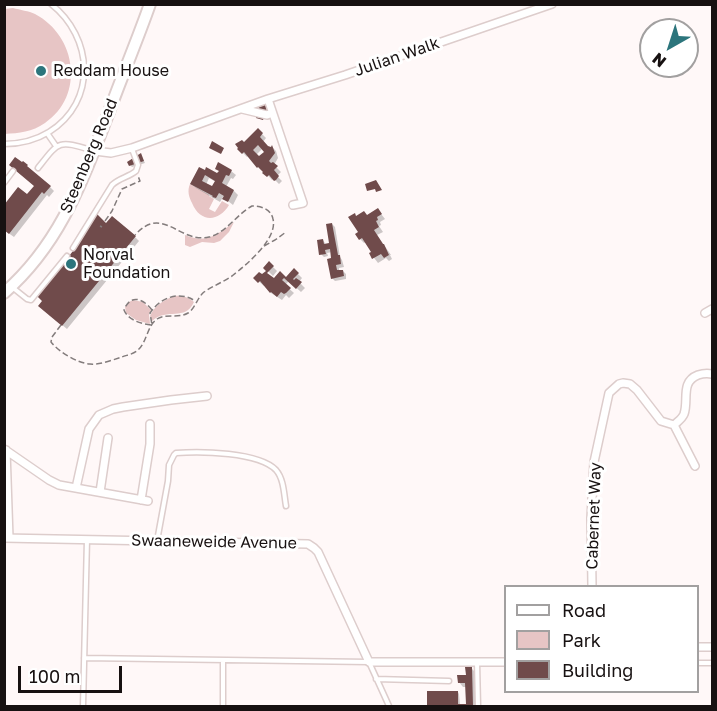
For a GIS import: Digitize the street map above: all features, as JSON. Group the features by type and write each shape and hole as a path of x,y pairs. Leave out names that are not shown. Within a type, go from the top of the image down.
{"main road":[{"name":"Steenberg Road","path":"8,290 28,271 56,231 78,190 150,4"}],"street":[{"name":"Julian Walk","path":"95,151 111,153 132,148 268,99 552,4"},
{"path":"268,99 303,203 293,205"},
{"name":"Julian Walk","path":"242,109 267,115 272,113"},
{"path":"705,313 712,309"},
{"path":"695,466 674,425 682,418 685,411 685,392 690,381 705,373 712,374"},
{"name":"Cabernet Way","path":"592,585 594,462 609,393 619,384 630,384 661,421 674,425"},
{"path":"76,488 89,429 99,415 123,406 207,396"},
{"path":"5,449 53,483 145,500 150,424"},
{"path":"100,492 108,438"},
{"name":"Swaaneweide Avenue","path":"5,449 7,538 304,543 311,545 318,552 369,662"},
{"path":"369,662 504,662"}],"lane":[{"path":"4,144 33,140 47,133 71,111 81,91 84,73 83,55 77,36 67,20 51,4"},
{"path":"47,133 56,146"},
{"path":"38,168 56,146 64,143 95,151"},
{"path":"73,248 112,185 136,171 138,165 132,148"},
{"path":"4,183 13,171"},
{"path":"8,290 31,300 67,256"},
{"path":"158,541 169,465 176,453 224,454 255,458 267,463 281,477 286,506"},
{"path":"83,706 87,539"},
{"path":"84,658 369,662"},
{"path":"223,660 223,706"},
{"name":"Swaaneweide Avenue","path":"369,662 389,706"},
{"path":"477,662 478,706"},
{"path":"376,679 449,681"}],"path":[{"path":"105,221 122,189 140,182 138,177 140,174"},
{"path":"61,325 51,342 67,355 90,364 132,354 140,349 156,320 165,316 185,315 190,312 202,294 244,266 263,246 273,231 274,220 270,212 257,206 248,208 222,230 209,237 191,237 173,226 162,223 149,224 135,235"},
{"path":"263,246 286,232"},
{"path":"152,325 149,316 152,310 167,298 176,295 185,296 196,302"},
{"path":"152,310 145,302 137,299 131,300 124,310 131,319 152,325"}],"green space":[{"name":"Reddam House","path":"13,8 35,14 49,24 60,37 71,67 66,98 58,111 40,126 5,134 5,9"},
{"path":"190,184 214,199 209,209 215,212 222,201 229,205 220,215 205,217 195,210 189,196"},
{"path":"234,222 229,232 220,241 202,242 190,247 185,245 185,235 200,239 211,237"},
{"path":"174,296 184,297 194,302 186,311 164,315 152,321 150,316 154,309 163,301"},
{"path":"133,300 143,302 151,310 150,324 136,320 126,313 125,307"}],"building":[{"path":"263,97 268,109 263,120 256,118 259,109 257,99"},
{"path":"258,128 263,133 260,137 268,146 272,145 275,153 269,161 278,166 274,170 279,176 276,180 274,181 269,175 267,177 244,152 242,154 237,149 235,144 242,140 244,142","holes":["258,145 264,152 259,156 253,150"]},
{"path":"212,141 224,148 221,154 209,148"},
{"path":"141,153 144,161 129,166 127,162"},
{"path":"15,157 28,165 51,186 44,194 42,192 9,234 4,230 4,205 18,187 27,194 34,186 9,165"},
{"path":"218,162 232,170 222,183 234,190 228,202 222,199 224,196 219,193 216,198 212,197 190,184 199,167 205,170 206,167 217,173 219,171 215,169","holes":["205,175 215,181 212,186 202,181"]},
{"path":"376,180 382,190 367,191 365,184"},
{"path":"378,208 382,214 377,217 376,221 379,227 374,230 389,255 384,258 381,254 372,259 369,253 371,252 362,238 359,240 355,234 358,232 348,217 355,213 356,216 364,211 367,215"},
{"path":"96,213 106,223 112,216 136,236 62,326 38,306 42,301 37,296 77,246"},
{"path":"332,223 341,264 336,265 337,270 343,270 344,276 331,279 327,259 331,258 330,249 325,250 326,254 319,255 317,240 323,239 324,244 329,243 326,224"},
{"path":"269,261 274,266 267,273 274,278 280,271 286,277 294,268 299,273 293,279 296,278 302,282 296,289 284,278 282,280 291,288 284,294 281,292 277,297 270,293 260,281 258,283 253,278 259,272 262,274 266,271 263,268"},
{"path":"465,667 472,667 473,706 427,706 427,691 458,691 458,704 466,704 465,683 458,683 457,675 466,675"}],"place":[{"name":"Reddam House","path":"41,71"},
{"name":"Norval Foundation","path":"71,264"}]}
